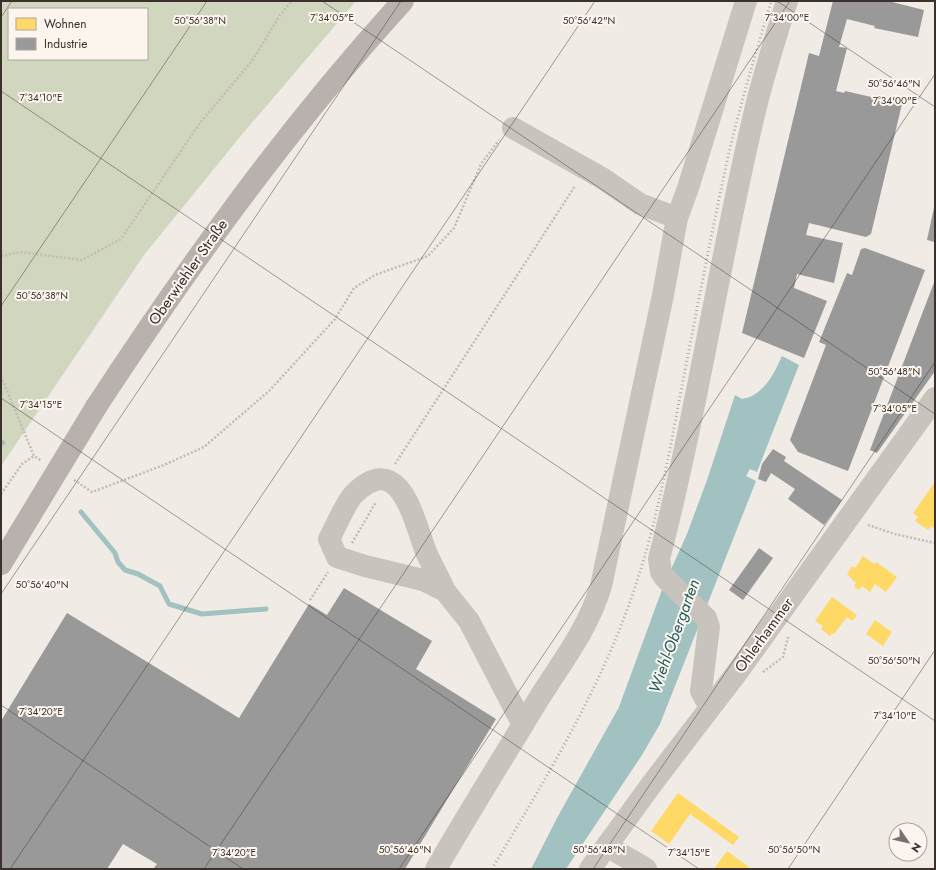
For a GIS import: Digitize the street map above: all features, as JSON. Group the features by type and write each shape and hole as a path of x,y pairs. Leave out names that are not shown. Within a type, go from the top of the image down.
{"main road":[{"name":"Oberwiehler Straße","path":"1,564 96,407 132,352 243,194 363,45 403,1"}],"street":[{"path":"436,869 481,792 588,622 602,586 663,295 677,218 688,188 746,1"},
{"path":"710,707 701,691 709,627 706,618 665,578 661,572 659,559 709,333 733,210 753,121 787,1"},
{"path":"513,128 586,169 640,204 677,218"},
{"name":"Ohlerhammer","path":"590,869 935,398"},
{"path":"445,591 423,580 365,566 338,557 329,539 353,494 373,480 386,479 399,487 414,514 426,552 445,591 469,621 523,725"},
{"path":"607,845 616,852 635,861 646,869"}],"path":[{"path":"1,256 20,252 82,260 121,239 200,123 252,61 280,15 292,1"},
{"path":"68,477 92,492 164,465 204,447 270,391 335,319 354,288 375,275 428,256 454,228 481,164 496,142 513,128"},
{"path":"310,600 338,557 350,546 376,503 386,479 402,452 586,169"},
{"path":"1,376 34,456 48,464"},
{"path":"1,494 22,464 34,456"},
{"path":"850,515 859,522 895,534 935,542"}],"green space":[{"path":"1,1 356,1 239,138 144,255 1,466"}],"water":[{"name":"Wiehl-Obergarten","path":"782,356 799,365 757,472 750,469 746,476 756,481 660,724 642,755 566,869 531,869 557,818 619,707 663,587 687,534 707,480 735,395 742,399 756,394 767,383"}],"building: Wohnen":[{"path":"935,482 935,529 931,526 928,530 915,521 918,517 913,513"},
{"path":"863,556 874,564 876,562 897,577 886,592 875,584 870,592 862,586 859,590 854,586 856,583 847,574 852,566 855,568"},
{"path":"832,597 857,615 852,621 847,617 834,634 832,633 830,636 821,629 823,626 815,621"},
{"path":"875,620 892,632 883,646 866,634"},
{"path":"678,793 739,837 733,845 690,814 669,844 651,831"},
{"path":"727,851 749,867 747,869 714,869"}],"building: Industrie":[{"path":"833,1 888,1 924,10 918,37 874,28 875,26 847,19 839,47 847,48 836,91 844,93 845,91 902,104 871,234 866,237 809,223 806,235 843,243 834,283 797,274 794,288 827,301 804,358 742,333 809,53 819,56"},
{"path":"935,203 935,242 927,240"},
{"path":"865,248 925,270 848,471 798,452 790,440 826,345 819,342 847,273 852,275 861,249"},
{"path":"935,280 935,371 877,453 870,450"},
{"path":"773,449 786,457 784,461 842,500 824,525 788,499 795,489 771,473 766,482 758,479 762,464"},
{"path":"759,548 773,558 743,600 729,590"},
{"path":"344,588 432,641 416,669 496,719 405,869 153,869 157,864 123,844 107,869 1,869 1,721 67,613 239,718 309,604 327,615"}],"waterway":[{"path":"81,512 115,553 118,562 125,570 138,574 160,586 169,604 202,614 266,609"}],"railway":[{"path":"492,869 573,729 608,656 624,619 637,581 665,474 707,256 730,148 771,1"}]}
